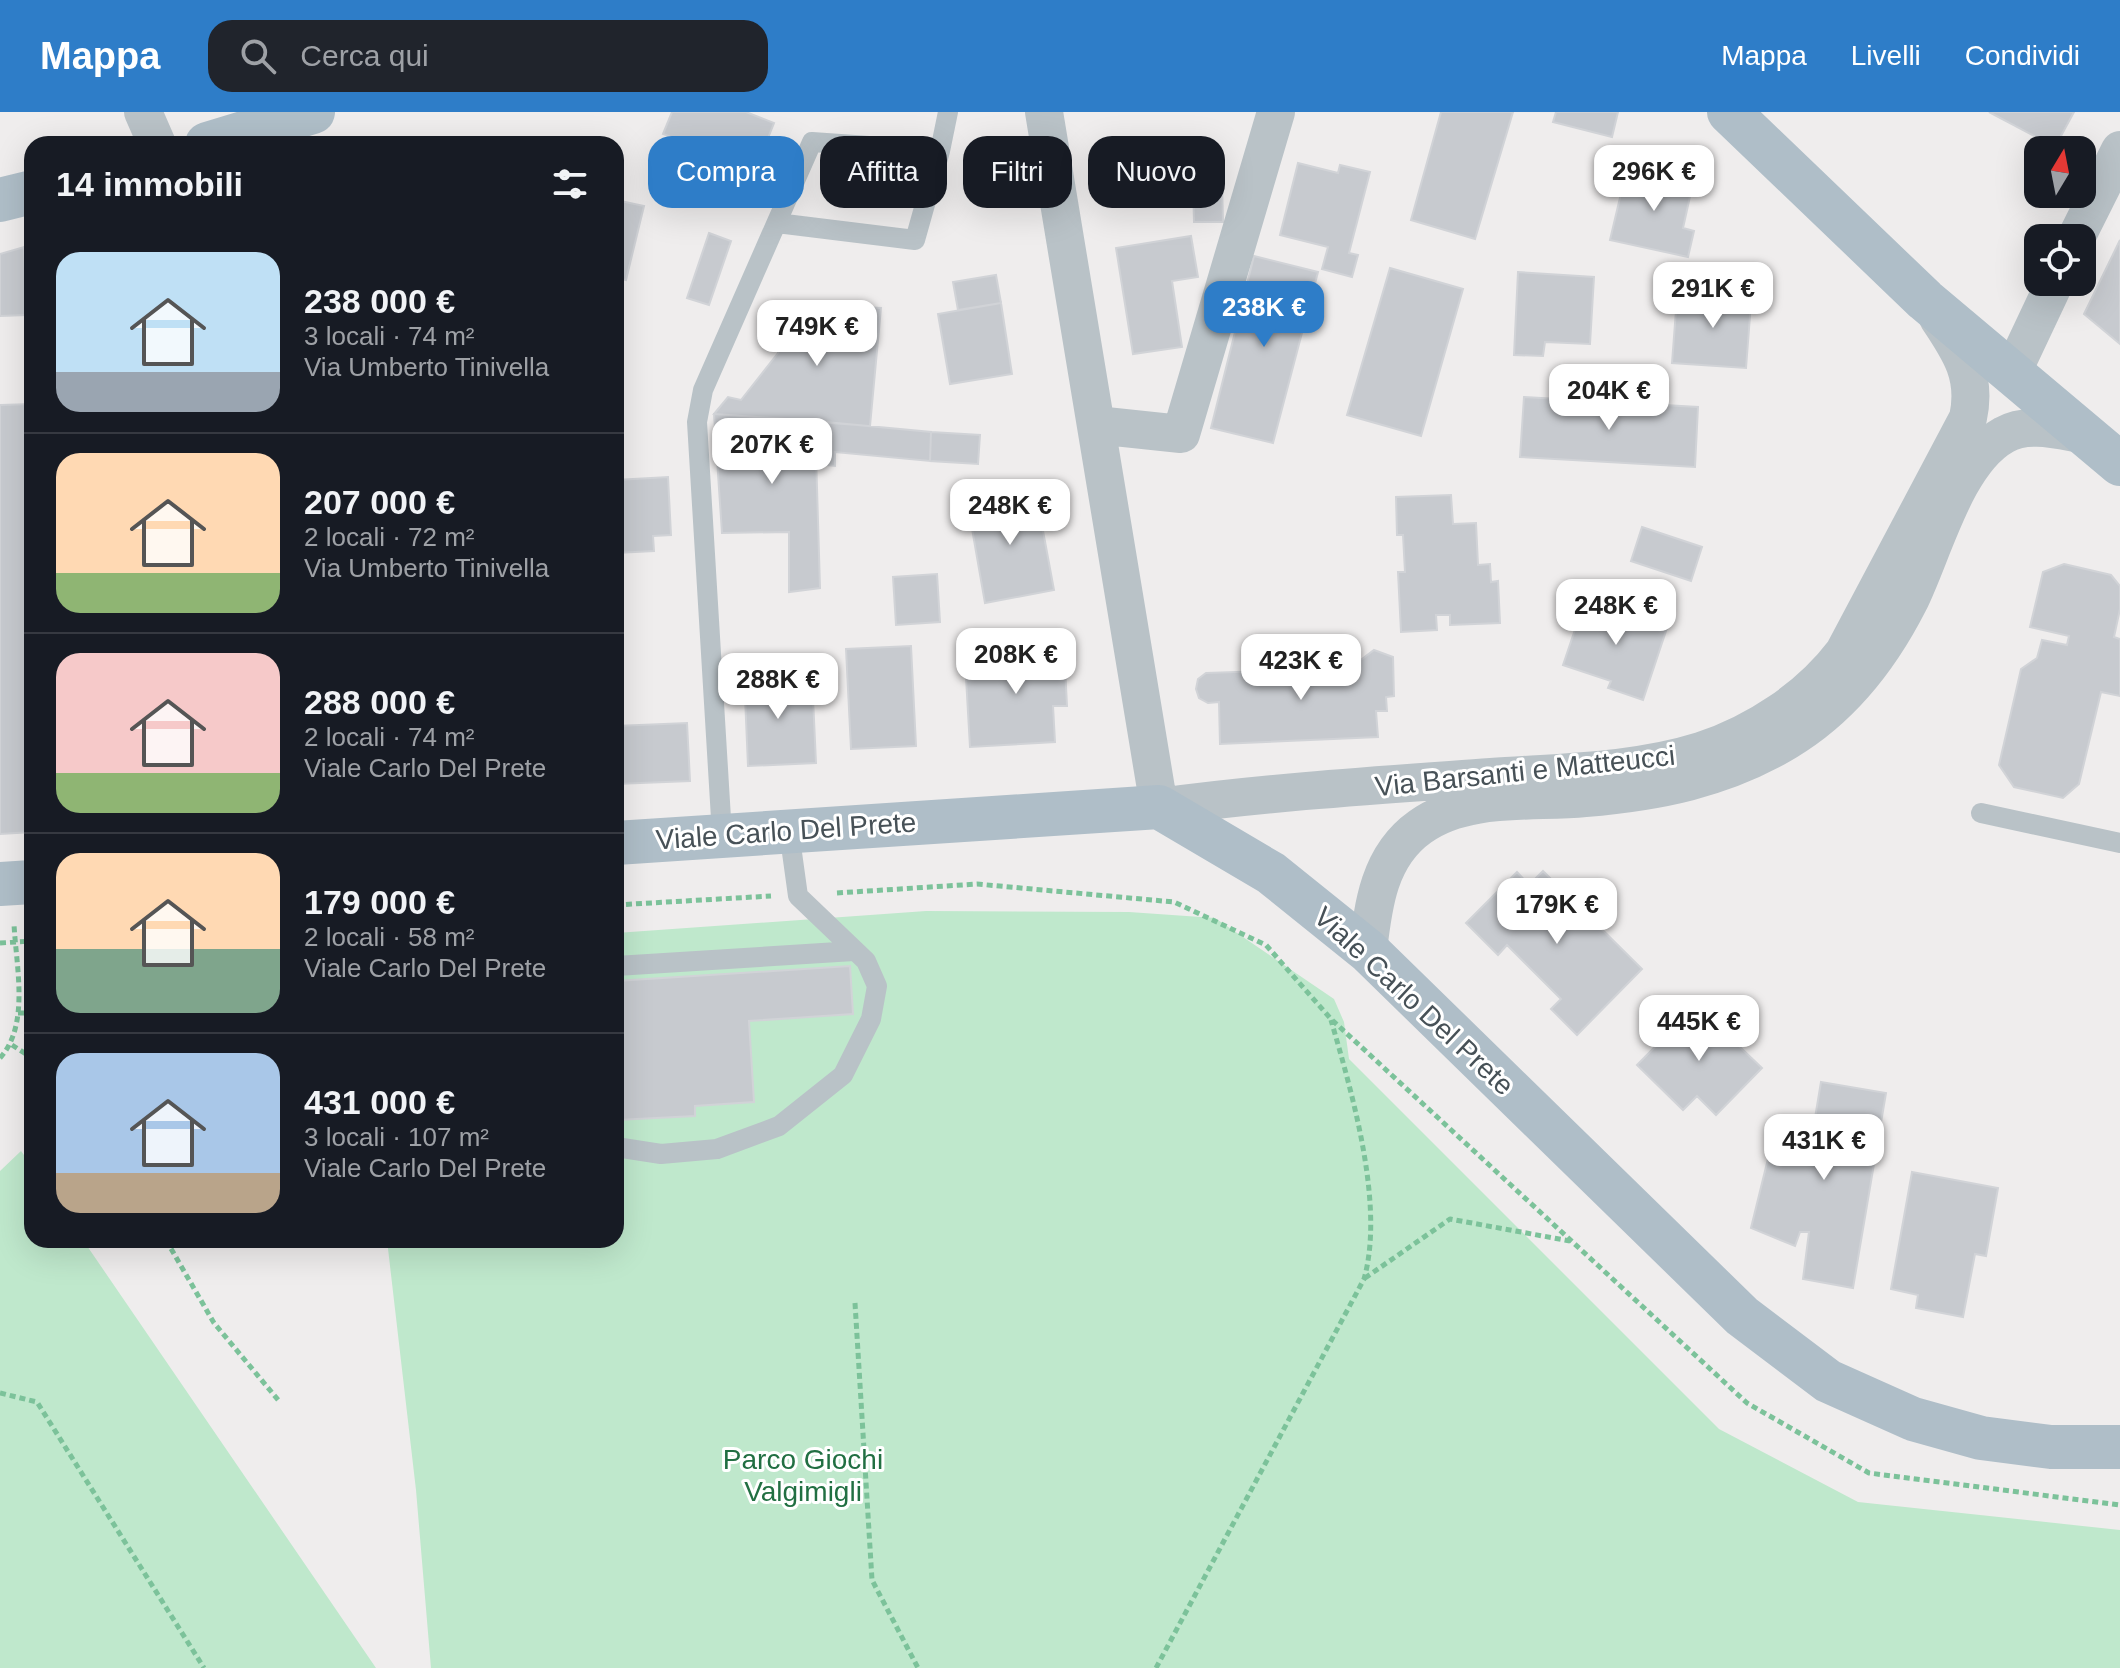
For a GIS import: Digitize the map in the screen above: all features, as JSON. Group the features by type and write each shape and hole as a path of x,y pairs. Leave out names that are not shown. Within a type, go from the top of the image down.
{"main road":[{"path":"234,136 313,112"},
{"name":"Via Barsanti e Matteucci","path":"1729,112 1925,300 2120,464"},
{"path":"0,200 24,194"},
{"name":"Viale Carlo Del Prete","path":"624,842 1159,807 1271,873 1368,951 1742,1316 1828,1381 1913,1419 1981,1438 2051,1447 2120,1447"}],"street":[{"path":"143,112 154,136"},
{"path":"1044,112 1159,807"},
{"path":"1096,425 1181,434 1276,112"},
{"path":"2083,224 2120,150"},
{"path":"2013,371 2048,296"},
{"name":"Via Barsanti e Matteucci","path":"1159,807 1406,783 1583,771 1666,760 1740,735 1794,702 1824,678 1844,652 1968,418 1972,399 1969,368 1959,348 1925,300"},
{"name":"Via Barsanti e Matteucci","path":"1368,951 1381,877 1407,838 1436,816 1477,805 1583,799 1669,789 1747,762 1800,733 1836,706 1869,668 1891,635 1959,490 1983,452 2004,435 2018,430 2044,428 2087,435"}],"lane":[{"path":"943,136 948,112"},
{"path":"722,835 697,422 703,390 812,142 820,143"},
{"path":"777,223 915,240 924,208"},
{"path":"1981,813 2120,843"},
{"path":"624,1148 661,1154 717,1149 779,1126 843,1075 871,1019 877,986 866,961 798,896 789,831"},
{"path":"624,965 854,951"}],"path":[{"path":"0,1058 12,1045 18,1013 15,883"},
{"path":"1057,891 1174,902 1266,945 1331,1019 1352,1094 1372,1218 1372,1252 1364,1279 1156,1668"},
{"path":"0,943 24,941"},
{"path":"18,1013 24,1013"},
{"path":"12,1045 24,1053"},
{"path":"1364,1279 1450,1219 1570,1241"},
{"path":"171,1248 214,1323 279,1401"},
{"path":"855,1303 872,1580 918,1668"},
{"path":"0,1393 37,1402 204,1668"}],"green space":[{"name":"Parco Giochi Valgimigli","path":"926,911 1129,912 1215,918 1334,999 1344,1022 1349,1059 1719,1429 1858,1502 2120,1530 2120,1668 431,1668 416,1490 388,1248 624,1248 624,932"},
{"path":"21,1151 24,1155 24,1248 88,1248 376,1668 0,1668 0,1171"}],"building":[{"path":"672,112 746,112 774,123 769,136 663,134"},
{"path":"1441,112 1513,112 1475,239 1411,220"},
{"path":"1556,112 1618,112 1612,137 1553,122"},
{"path":"1989,112 2074,112 2061,136 2034,136"},
{"path":"1298,163 1338,173 1340,165 1370,172 1349,253 1358,255 1352,277 1322,269 1328,247 1280,235"},
{"path":"1627,168 1693,183 1683,228 1694,231 1688,257 1610,240"},
{"path":"624,202 644,206 624,280"},
{"path":"1194,208 1223,208 1223,222 1194,222"},
{"path":"709,233 731,241 709,305 687,298"},
{"path":"1191,236 1198,277 1172,281 1182,347 1133,354 1116,248"},
{"path":"2120,240 2120,344 2084,314 2093,296 2096,296 2096,289"},
{"path":"24,247 24,315 0,316 0,254"},
{"path":"1254,256 1318,272 1273,443 1211,428"},
{"path":"1390,268 1463,289 1421,436 1347,415"},
{"path":"1518,272 1594,277 1590,344 1545,342 1543,356 1514,355"},
{"path":"996,275 1001,303 958,310 953,282"},
{"path":"1725,288 1752,290 1746,368 1672,363 1677,297 1724,301"},
{"path":"780,303 881,308 870,426 714,414 728,397 741,400 778,353"},
{"path":"1001,303 1012,374 950,384 938,314"},
{"path":"1524,397 1698,407 1695,467 1520,457"},
{"path":"24,404 24,832 0,834 0,405"},
{"path":"714,414 815,421 820,588 789,592 789,532 722,533"},
{"path":"815,421 931,432 930,461 835,452 835,466 816,464"},
{"path":"931,432 980,435 978,464 930,461"},
{"path":"668,477 671,535 653,536 654,551 624,553 624,480"},
{"path":"1036,493 1054,590 985,603 967,500 999,495 1000,500"},
{"path":"1451,495 1453,524 1476,523 1478,565 1490,564 1491,582 1498,581 1500,623 1450,625 1450,615 1436,615 1437,630 1401,632 1398,572 1405,572 1403,535 1397,535 1396,497"},
{"path":"1642,527 1702,547 1691,581 1631,561"},
{"path":"2064,564 2111,575 2120,586 2120,609 2114,637 2120,639 2120,696 2101,692 2079,784 2063,798 2014,787 1999,765 2021,669 2037,658 2042,640 2067,645 2069,636 2030,627 2043,572"},
{"path":"937,574 940,622 896,625 893,577"},
{"path":"1586,597 1668,625 1643,700 1608,688 1611,681 1563,665"},
{"path":"911,646 916,746 851,749 846,649"},
{"path":"1064,646 1067,706 1053,706 1055,742 970,747 965,660 1001,658 1000,648"},
{"path":"1374,650 1393,657 1394,696 1386,697 1387,711 1376,711 1378,737 1220,744 1219,702 1208,703 1199,698 1196,689 1198,679 1206,673 1266,671 1266,677 1337,673 1336,660 1362,659"},
{"path":"795,671 796,698 813,698 816,763 748,766 744,673"},
{"path":"687,723 690,781 624,784 624,726"},
{"path":"1543,871 1642,969 1577,1035 1551,1009 1561,999 1507,945 1498,955 1466,923 1517,872 1529,885"},
{"path":"850,966 853,1014 749,1021 754,1102 695,1106 695,1116 624,1120 624,980"},
{"path":"1696,1005 1762,1068 1716,1115 1697,1096 1683,1110 1637,1065"},
{"path":"1821,1082 1886,1093 1853,1288 1803,1279 1809,1232 1800,1232 1795,1246 1751,1228 1776,1126 1813,1130"},
{"path":"1912,1172 1998,1188 1986,1256 1975,1254 1963,1317 1916,1308 1918,1295 1891,1289"}]}
